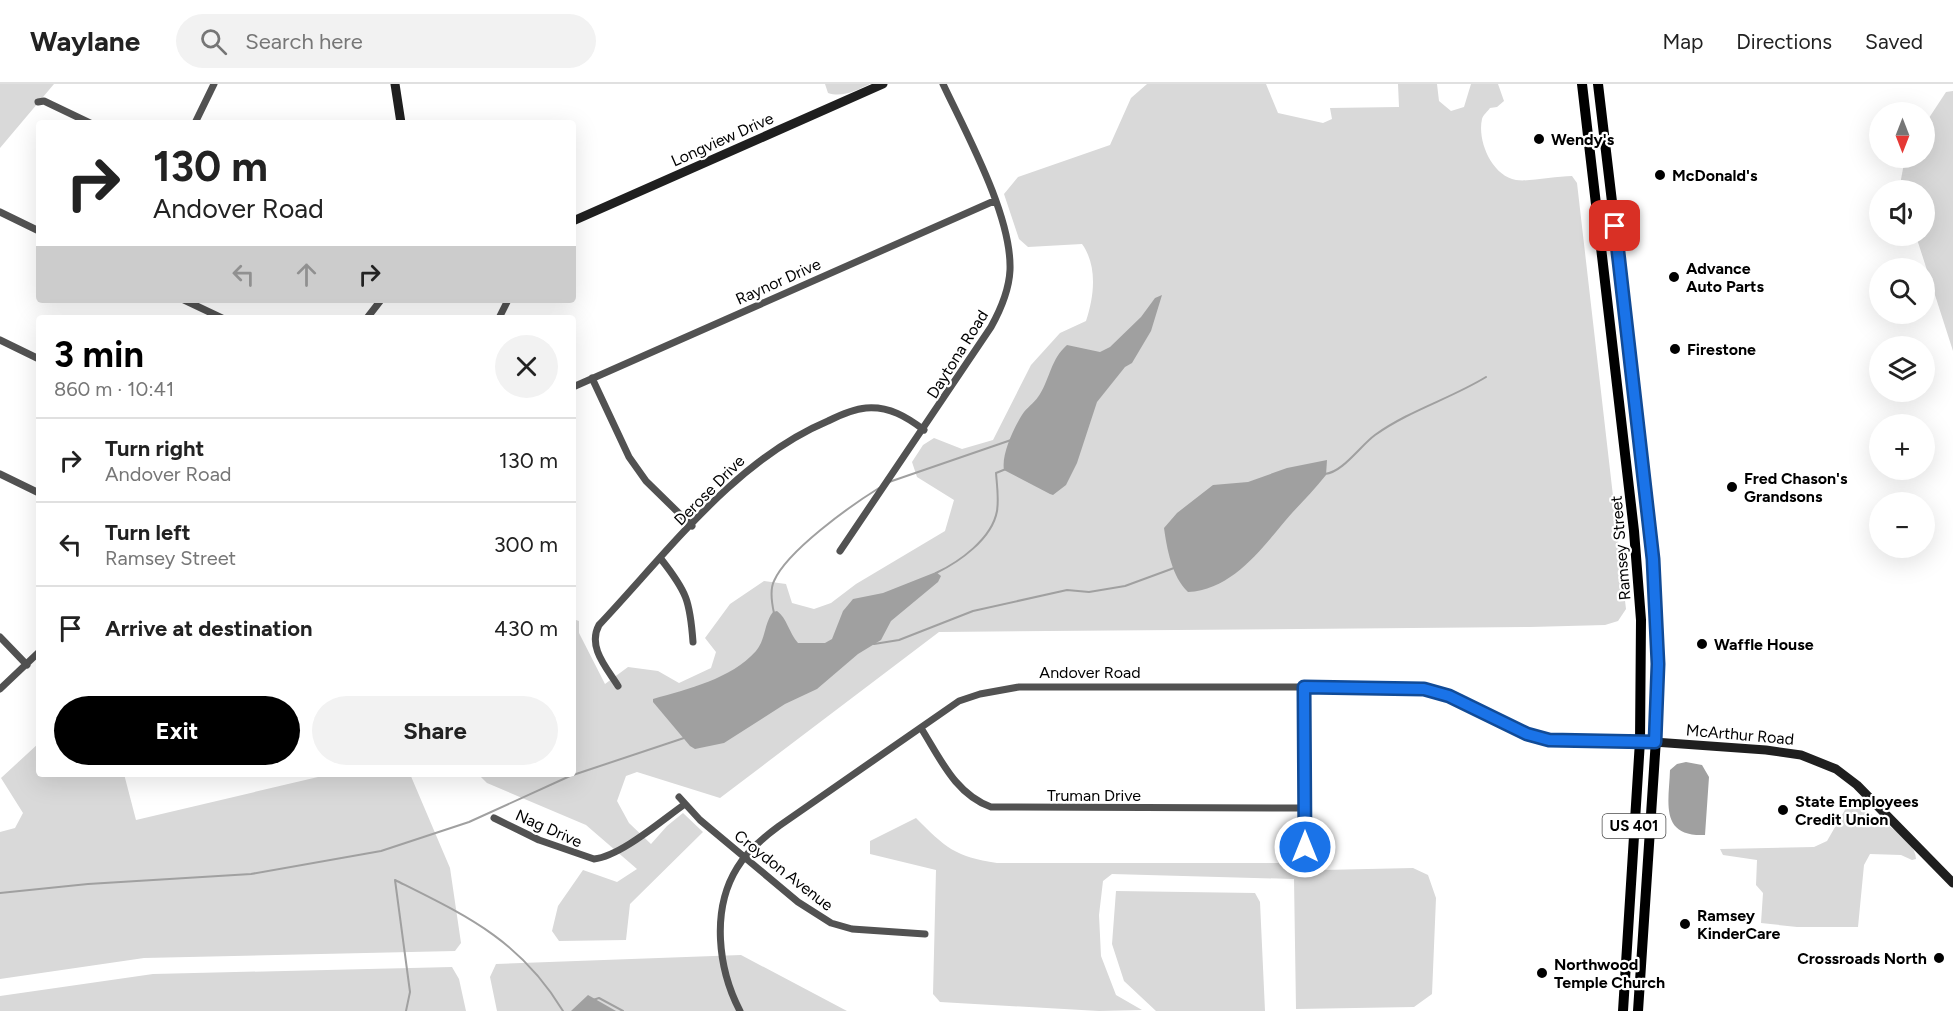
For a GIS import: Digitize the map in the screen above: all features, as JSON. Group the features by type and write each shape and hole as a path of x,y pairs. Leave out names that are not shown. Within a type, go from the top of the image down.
{"main road":[{"name":"Ramsey Street","path":"1582,84 1622,423 1639,590 1642,650 1640,741 1623,1011"},
{"name":"Ramsey Street","path":"1598,84 1656,589 1658,679 1638,1011"},
{"path":"1587,131 1602,121"},
{"path":"1587,131 1604,135"},
{"path":"1622,423 1638,421"}],"street":[{"path":"196,120 214,84"},
{"path":"395,84 401,120"},
{"name":"Longview Drive","path":"576,219 883,84"},
{"name":"Daytona Road","path":"840,550 924,430 991,327 1004,302 1010,269 1009,253 994,201 943,84"},
{"path":"38,102 44,101 84,120"},
{"name":"Raynor Drive","path":"576,386 994,201"},
{"path":"0,212 36,230"},
{"path":"190,303 214,315"},
{"path":"368,315 378,303"},
{"path":"0,340 36,358"},
{"path":"592,378 629,457 646,481 692,526"},
{"name":"Derose Drive","path":"618,686 596,647 596,630 692,526 762,457 815,426 850,411 867,408 889,410 909,418 924,430"},
{"path":"0,474 36,492"},
{"path":"661,559 678,581 689,601 693,642"},
{"path":"0,637 27,665"},
{"path":"0,689 36,655"},
{"name":"Andover Road","path":"740,1011 725,969 721,929 726,891 737,867 779,825 959,702 980,694 1018,687 1424,689 1449,696 1519,730 1543,738 1640,741"},
{"path":"1304,687 1305,866"},
{"name":"Truman Drive","path":"921,728 958,786 971,797 991,807 1305,808"},
{"name":"McArthur Road","path":"1640,741 1777,751 1801,755 1825,764 1857,784 1953,883"},
{"name":"Croydon Avenue","path":"679,797 745,858 798,902 831,923 852,929 924,934"},
{"name":"Nag Drive","path":"494,818 539,840 594,859 603,858 623,847 685,804"}],"shaded area":[{"path":"0,84 54,84 0,148"},
{"path":"825,84 870,84 839,95 828,93"},
{"path":"1147,84 1266,84 1278,113 1323,123 1332,119 1330,108 1399,107 1398,84 1437,84 1439,101 1451,111 1464,107 1471,84 1498,84 1504,101 1497,107 1490,108 1483,118 1481,128 1484,147 1493,165 1507,177 1516,180 1572,176 1577,183 1626,609 1618,621 1605,625 1530,627 939,632 720,798 637,772 626,776 617,801 629,823 651,844 683,813 703,832 630,904 626,940 559,941 552,931 558,906 583,870 617,882 637,869 586,825 487,783 481,777 576,777 576,620 579,621 579,633 605,684 628,667 658,671 679,683 711,668 716,652 705,638 730,604 764,581 786,584 792,603 814,609 831,603 856,584 945,531 954,500 917,477 912,462 923,445 934,438 962,449 993,440 1031,365 1060,333 1086,321 1091,302 1092,272 1082,244 1028,247 1019,239 1004,194 1018,177 1110,145 1131,98"},
{"path":"1953,91 1953,351 1935,295 1935,258 1923,258 1919,246 1935,246 1935,180 1901,180 1903,168 1935,168 1935,109 1946,92"},
{"path":"1162,295 1151,331 1132,363 1125,367 1097,402 1077,463 1066,485 1053,495 1004,470 1005,456 1013,432 1024,412 1040,394 1062,350 1067,345 1100,352 1110,347 1141,317 1155,298"},
{"path":"1327,460 1326,475 1247,564 1220,583 1205,589 1188,592 1182,586 1174,571 1164,528 1177,513 1213,485 1248,482 1287,468"},
{"path":"936,572 941,576 938,582 891,621 881,640 858,654 817,689 785,704 724,743 695,749 653,702 653,699 722,676 746,661 759,646 773,612 777,611 780,614 798,643 825,643 832,639 843,611 853,599 883,593"},
{"path":"36,746 36,777 125,777 136,820 318,777 411,777 450,868 461,943 455,951 144,958 0,979 0,832 15,828 23,813 1,778"},
{"path":"1686,762 1702,765 1709,777 1705,835 1690,834 1680,830 1673,824 1670,815 1670,770 1677,764"},
{"path":"1858,805 1902,836 1914,851 1916,859 1912,860 1901,855 1870,854 1864,865 1858,927 1797,927 1761,923 1763,893 1756,885 1757,860 1723,855 1720,849 1814,847 1827,841 1846,808"},
{"path":"916,818 943,843 961,854 997,863 1326,863 1323,870 1413,868 1428,875 1436,898 1432,994 1414,1007 1296,1009 1294,879 1112,874 1103,881 1099,915 1101,956 1116,995 1142,1010 1099,1011 940,1002 933,994 936,870 870,854 870,841"},
{"path":"1116,891 1255,893 1260,902 1265,1011 1156,1011 1124,981 1112,944"},
{"path":"741,955 847,1011 497,1011 490,977 496,964"},
{"path":"452,967 459,979 466,1011 0,1011 0,996 153,974"},
{"path":"588,995 616,1011 571,1011"}],"waterway":[{"path":"1325,474 1338,469 1388,426 1486,377"},
{"path":"889,482 1014,439"},
{"path":"936,573 964,556 989,531 997,511 996,473 1006,469"},
{"path":"774,613 772,588 781,569 820,530 879,488"},
{"path":"874,644 899,640 973,611 1067,590 1089,592 1125,586 1174,568"},
{"path":"576,774 684,738"},
{"path":"0,893 88,884 251,874 381,851 469,822 568,777"},
{"path":"395,880 490,932 529,966 563,1011"},
{"path":"395,880 410,992 406,1011"},
{"path":"593,1000 599,998 623,1011"}],"place":[{"name":"Wendy's","path":"1539,139"},
{"name":"McDonald's","path":"1660,175"},
{"name":"Advance Auto Parts","path":"1674,277"},
{"name":"Firestone","path":"1675,349"},
{"name":"Fred Chason's Grandsons","path":"1732,487"},
{"name":"Waffle House","path":"1702,644"},
{"name":"State Employees Credit Union","path":"1783,810"},
{"name":"Ramsey KinderCare","path":"1685,924"},
{"name":"Crossroads North","path":"1939,958"},
{"name":"Northwood Temple Church","path":"1542,973"}],"route":[{"path":"1305,847 1304,687 1424,689 1449,696 1527,734 1549,740 1655,742 1658,664 1651,530 1615,226"}]}
